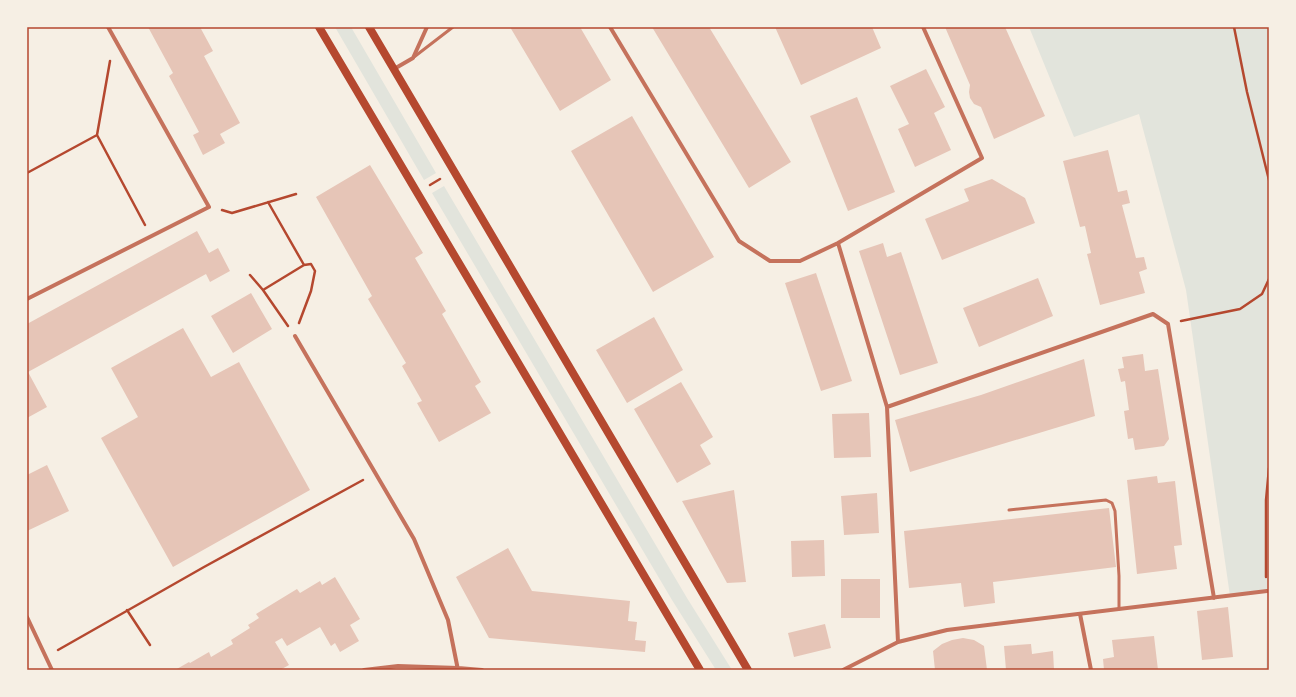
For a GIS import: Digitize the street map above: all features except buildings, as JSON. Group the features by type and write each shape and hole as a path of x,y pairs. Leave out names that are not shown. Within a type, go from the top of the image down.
{"main road":[{"path":"319,27 700,670"},
{"path":"369,27 748,670"}],"street":[{"path":"27,299 209,207 108,27"},
{"path":"394,69 413,58 426,27"},
{"path":"610,27 739,241 770,261 800,261 838,243 982,158 923,27"},
{"path":"838,243 887,407 898,642"},
{"path":"887,407 1153,314 1168,324 1214,598"},
{"path":"295,336 414,540 448,620 458,669"},
{"path":"843,670 898,642 947,630 1267,591"},
{"path":"1080,614 1091,670"},
{"path":"27,617 52,670"},
{"path":"364,670 398,666 482,670"}],"lane":[{"path":"413,58 453,27"},
{"path":"1009,510 1106,500 1112,503 1115,510 1119,576 1119,609"}],"path":[{"path":"1234,27 1247,92 1269,180"},
{"path":"114,38 97,135 151,236"},
{"path":"27,173 97,135"},
{"path":"427,187 440,179"},
{"path":"209,207 232,213 296,194"},
{"path":"268,202 304,265"},
{"path":"263,290 304,265 311,264 315,271 311,292 295,336"},
{"path":"250,275 263,290 295,336"},
{"path":"1168,324 1240,309 1262,294 1269,279"},
{"path":"1267,591 1266,500 1269,468"},
{"path":"46,657 127,610 374,473"},
{"path":"127,610 150,645"}],"shaded area":[{"path":"335,27 351,27 436,173 424,180"},
{"path":"1029,27 1269,27 1269,670 1266,670 1267,591 1230,596 1186,290 1139,114 1074,137"},
{"path":"444,186 687,598 732,670 716,670 672,600 432,193"}]}
